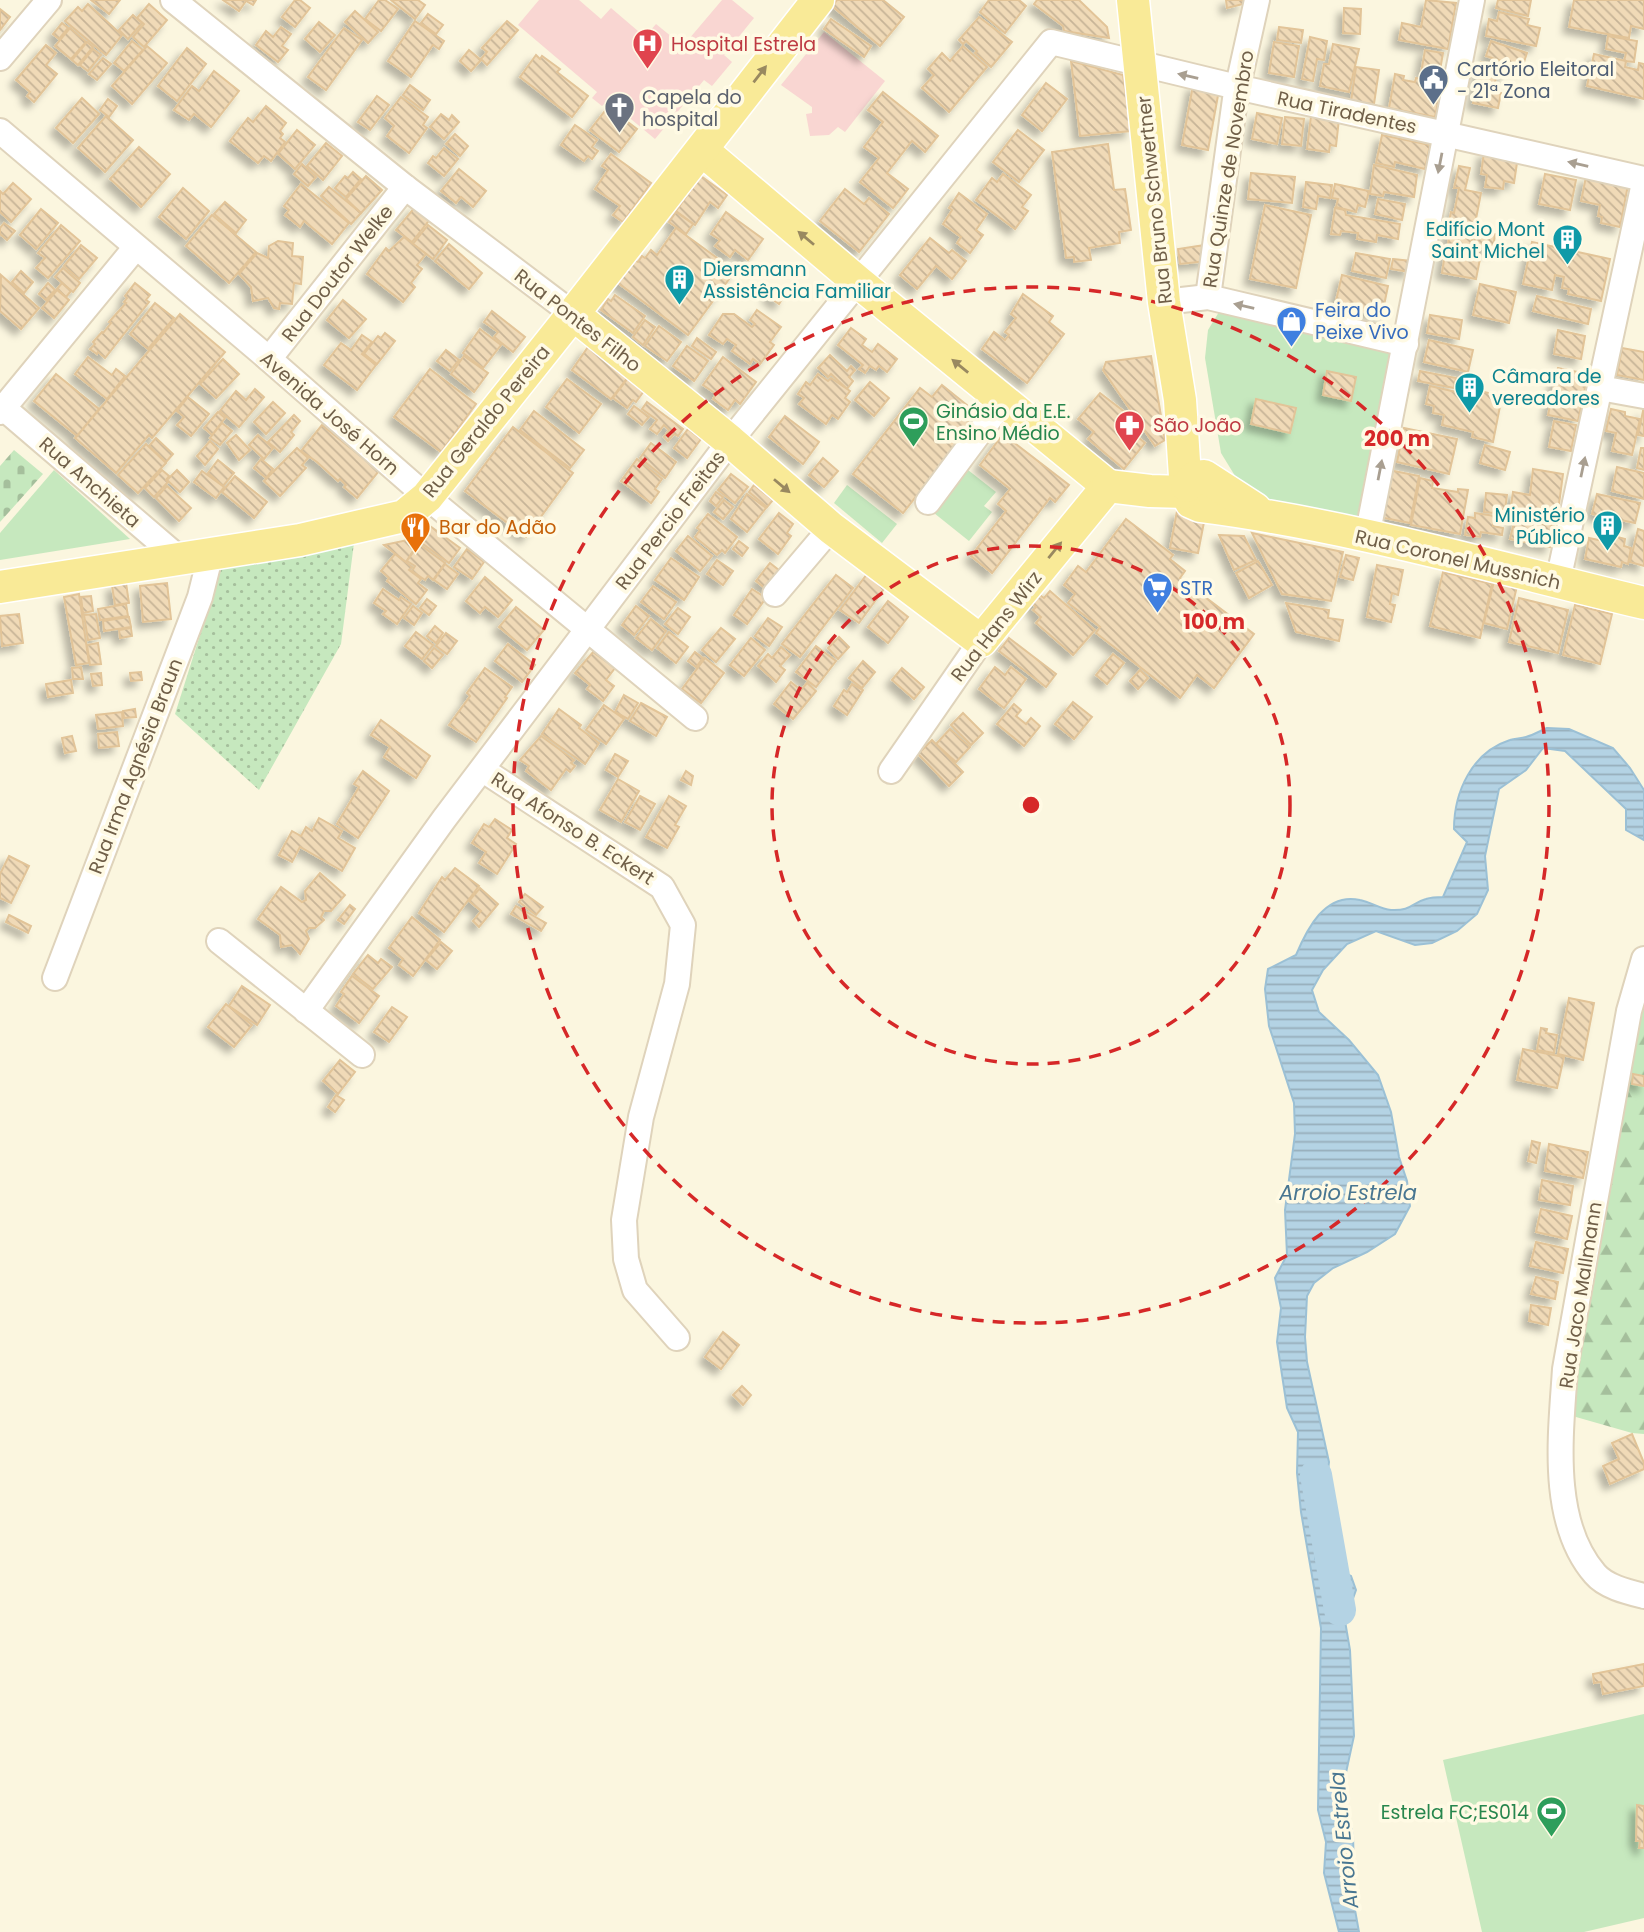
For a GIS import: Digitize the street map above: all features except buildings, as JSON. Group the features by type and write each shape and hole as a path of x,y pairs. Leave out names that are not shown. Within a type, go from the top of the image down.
{"main road":[{"name":"Rua Geraldo Pereira","path":"0,587 300,540 404,516 426,497 573,314 818,0"},
{"name":"Rua Bruno Schwertner","path":"1133,0 1164,302 1180,400 1199,489"},
{"path":"702,150 858,282 1108,486"},
{"name":"Rua Pontes Filho","path":"573,314 831,528 981,641"},
{"name":"Rua Bruno Schwertner","path":"1180,400 1182,450 1199,489"},
{"path":"1150,491 1171,477 1182,450"},
{"name":"Rua Coronel Mussnich","path":"1108,486 1150,491 1199,489 1272,516 1644,603"},
{"name":"Rua Hans Wirz","path":"981,641 1108,486"}],"street":[{"path":"0,58 49,0"},
{"name":"Rua Pontes Filho","path":"173,0 405,187 573,314"},
{"name":"Rua Quinze de Novembro","path":"1208,297 1237,88 1257,0"},
{"path":"1367,537 1472,0"},
{"name":"Rua Tiradentes","path":"1051,42 1237,88 1445,133 1644,181"},
{"name":"Rua Percio Freitas","path":"306,1011 444,819 730,442 1051,42"},
{"name":"Avenida José Horn","path":"0,131 269,359 426,497 695,718"},
{"path":"1558,581 1644,181"},
{"name":"Rua Doutor Welke","path":"269,359 405,187"},
{"path":"1,408 136,247"},
{"path":"1164,302 1208,297 1406,344"},
{"path":"1600,388 1644,396"},
{"path":"928,502 1003,401"},
{"name":"Rua Anchieta","path":"1,408 180,559"},
{"path":"775,594 831,528"},
{"name":"Rua Irma Agnésia Braun","path":"55,978 200,597 211,552"},
{"name":"Rua Hans Wirz","path":"891,771 981,641"},
{"name":"Rua Afonso B. Eckert","path":"483,770 662,887 683,925 677,984 641,1117 624,1220 626,1259 635,1290 677,1338"},
{"path":"219,942 362,1055"},
{"name":"Rua Jaco Mallmann","path":"1644,959 1629,1011 1564,1369 1561,1484 1566,1513 1578,1546 1596,1576 1619,1589 1644,1596"}],"shaded area":[{"name":"Hospital Estrela","path":"539,0 579,0 601,19 611,8 645,37 656,24 683,46 722,0 732,0 754,18 724,55 732,62 712,86 704,80 655,139 608,100 602,106 592,98 597,92 518,25"},
{"path":"824,32 885,81 845,132 838,127 829,135 810,136 806,114 812,113 812,107 781,85"}],"green space":[{"path":"1219,312 1395,351 1361,524 1260,502 1240,484 1221,453 1205,358 1208,330"},
{"path":"14,450 43,474 0,522 0,466"},
{"path":"54,470 130,539 0,560 0,533"},
{"path":"968,470 996,492 984,506 992,512 969,541 934,513"},
{"path":"847,485 897,524 882,543 834,503"},
{"path":"354,543 341,644 259,790 175,714 214,591 217,564"},
{"path":"1644,959 1644,1434 1562,1413"},
{"name":"Estrela FC;ES014","path":"1644,1714 1644,1918 1584,1932 1482,1932 1443,1760"}],"water":[{"name":"Arroio Estrela","path":"1547,728 1569,729 1613,748 1644,790 1644,840 1626,830 1626,809 1565,751 1543,748 1526,770 1499,789 1485,856 1488,890 1477,914 1457,931 1432,943 1415,945 1376,931 1347,944 1323,970 1312,990 1319,1012 1349,1040 1378,1075 1391,1112 1410,1206 1395,1234 1367,1252 1333,1268 1314,1283 1307,1296 1307,1362 1329,1462 1315,1559 1351,1576 1356,1590 1345,1621 1350,1650 1354,1736 1342,1791 1353,1835 1355,1910 1359,1932 1339,1932 1324,1873 1326,1842 1318,1810 1321,1628 1301,1512 1297,1473 1298,1432 1287,1408 1277,1342 1281,1308 1275,1278 1287,1255 1285,1210 1295,1134 1294,1103 1269,1026 1265,989 1268,969 1296,955 1312,924 1327,907 1337,902 1360,900 1398,910 1428,898 1443,897 1467,842 1454,829 1457,801 1468,775 1485,754 1497,746"}],"waterway":[{"name":"Arroio Estrela","path":"1316,1475 1340,1610"}],"place":[{"name":"Hospital Estrela","path":"648,71"},
{"name":"Cartório Eleitoral - 21ª Zona","path":"1434,107"},
{"name":"Capela do hospital","path":"619,135"},
{"name":"Edifício Mont Saint Michel","path":"1568,267"},
{"name":"Diersmann Assistência Familiar","path":"680,307"},
{"name":"Feira do Peixe Vivo","path":"1292,348"},
{"name":"Câmara de vereadores","path":"1469,414"},
{"name":"Ginásio da E.E. Ensino Médio","path":"913,449"},
{"name":"São João","path":"1130,452"},
{"name":"Ministério Público","path":"1608,553"},
{"name":"Bar do Adão","path":"416,554"},
{"name":"STR","path":"1157,615"},
{"name":"Estrela FC;ES014","path":"1552,1839"}]}
